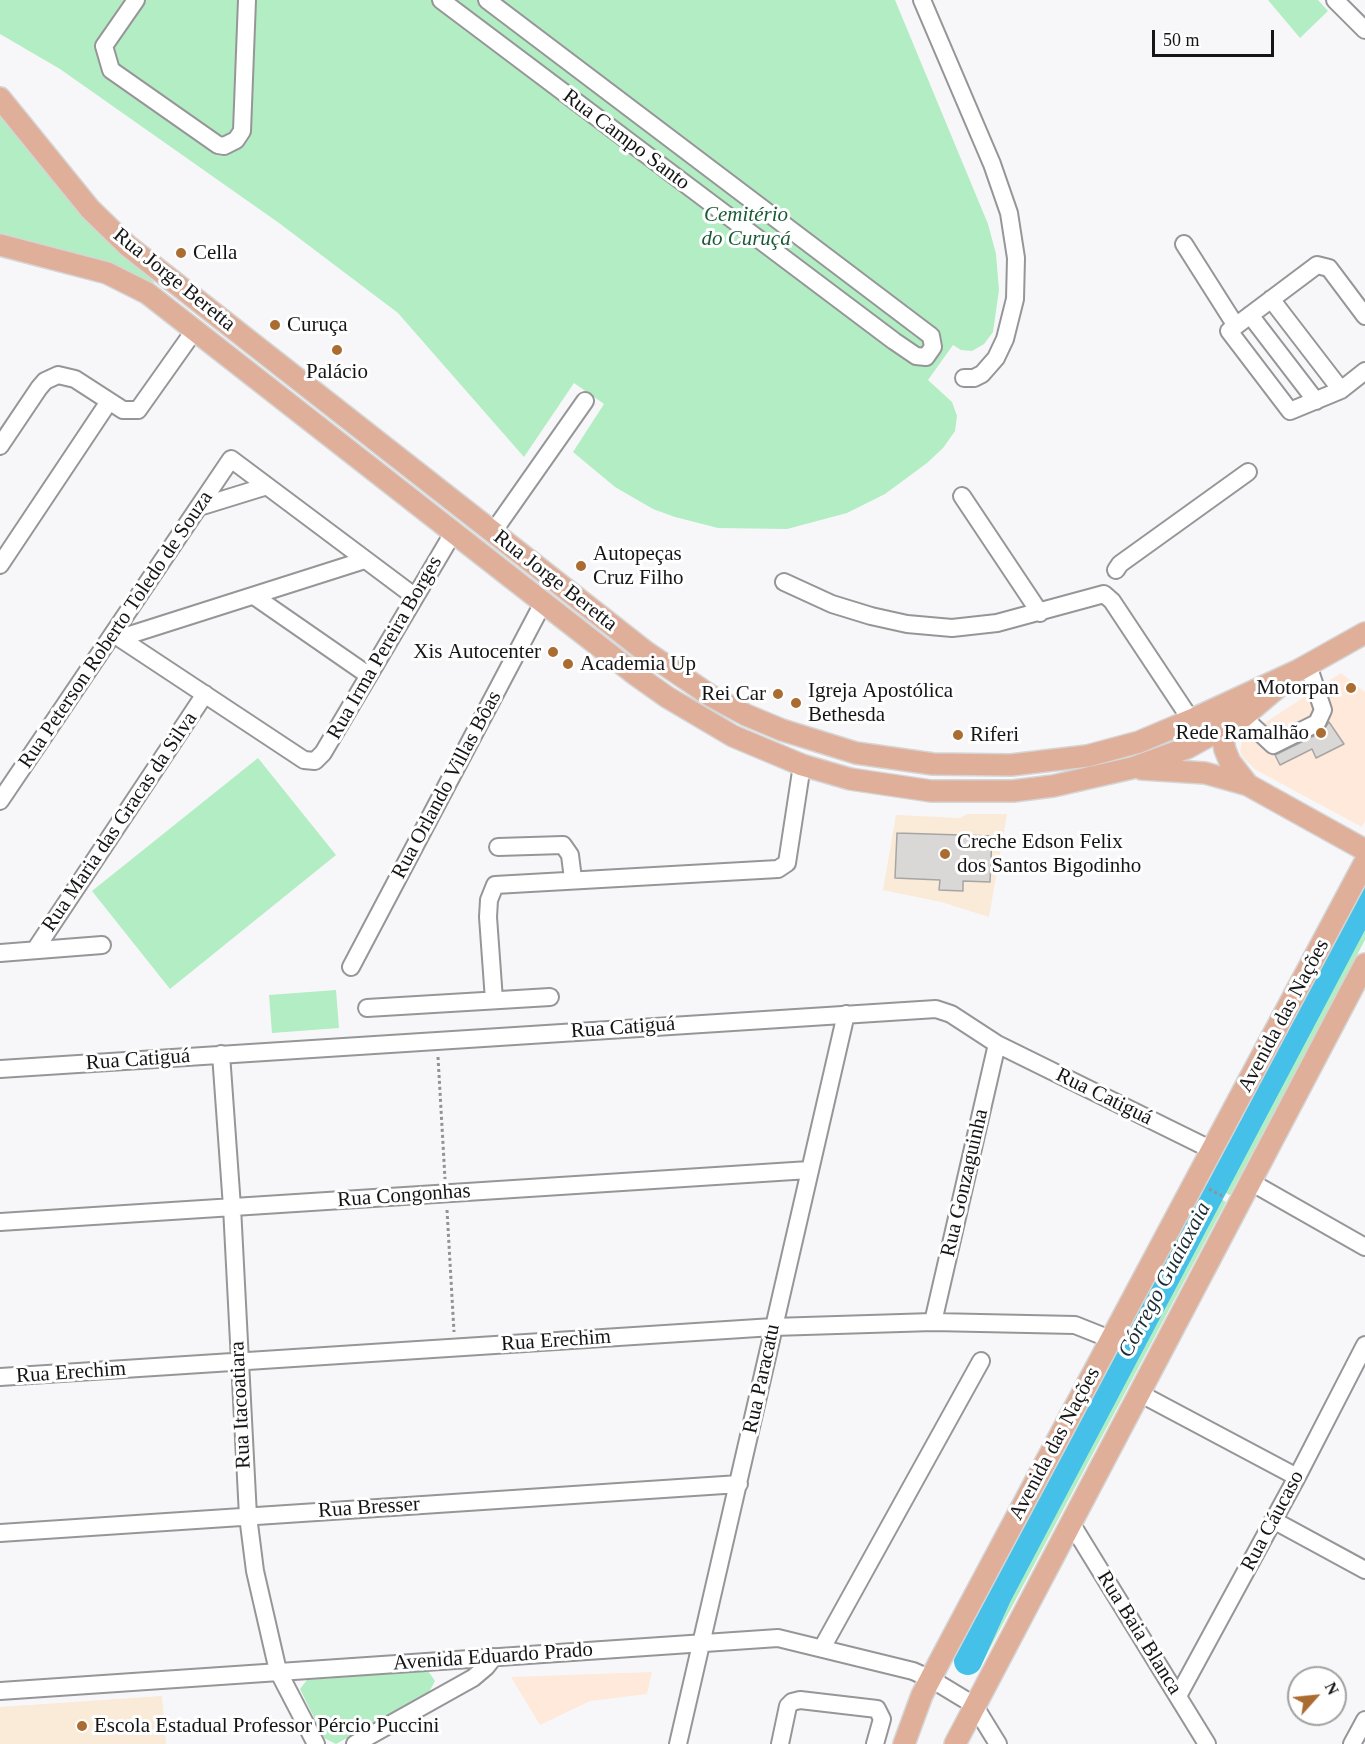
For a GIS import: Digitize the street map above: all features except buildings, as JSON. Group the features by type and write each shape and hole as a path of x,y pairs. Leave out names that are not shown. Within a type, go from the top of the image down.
{"main road":[{"name":"Rua Jorge Beretta","path":"0,98 84,203 128,246 646,652 711,696 755,719 856,753 933,764 972,766 1049,762 1113,750 1191,720 1359,640"},
{"name":"Rua Jorge Beretta","path":"0,244 120,278 147,293 543,603 667,697 733,736 802,765 890,786 972,792 1053,786 1132,768 1187,748 1243,717 1303,668"},
{"path":"1248,785 1230,762 1221,731 1221,722 1229,712 1303,668"},
{"path":"1132,768 1205,773 1248,785 1365,850"},
{"name":"Avenida das Nações","path":"904,1744 931,1679 1365,862"},
{"path":"955,1744 1365,964"}],"street":[{"path":"136,0 105,46 111,70 218,145 224,146 236,140 242,131 247,0"},
{"name":"Rua Campo Santo","path":"441,0 825,290 916,356 923,357 928,354 934,341 930,336 489,1"},
{"path":"922,0 992,164 1009,213 1015,248 1015,299 1005,339 996,358 982,374 974,378 964,378"},
{"path":"1335,0 1365,30"},
{"path":"531,68 547,45"},
{"path":"627,141 644,118"},
{"path":"727,216 744,194"},
{"path":"1184,244 1236,326"},
{"path":"1365,316 1329,268 1323,265 1312,267 1229,331 1286,409 1295,411 1341,390 1365,371"},
{"path":"825,290 842,267"},
{"path":"1270,299 1341,390"},
{"path":"1250,315 1316,401"},
{"path":"0,446 39,388 52,377 66,375 108,403 128,412 138,410 194,331"},
{"path":"493,532 585,401"},
{"path":"0,565 108,403"},
{"name":"Rua Peterson Roberto Toledo de Souza","path":"0,801 118,636 231,459 267,486"},
{"path":"1116,570 1120,564 1248,472"},
{"path":"199,507 267,486 414,596"},
{"path":"962,496 1040,613"},
{"name":"Rua Irma Pereira Borges","path":"205,694 304,760 315,761 323,753 453,533"},
{"path":"118,636 365,560"},
{"path":"784,582 832,604 907,624 952,628 976,627 1040,613 1096,595 1109,597 1191,720"},
{"path":"254,596 368,675"},
{"name":"Rua Orlando Villas Bôas","path":"351,967 543,603"},
{"path":"118,636 205,694"},
{"path":"1243,717 1274,745 1317,723 1323,710 1303,668"},
{"name":"Rua Maria das Gracas da Silva","path":"35,950 205,694"},
{"path":"494,1000 488,917 492,889 500,883 783,867 788,859 802,765"},
{"path":"498,847 563,845 570,855 573,879"},
{"path":"0,953 102,945"},
{"path":"368,1008 550,997"},
{"name":"Rua Catiguá","path":"0,1068 936,1009 951,1014 997,1044 1212,1150"},
{"name":"Rua Paracatu","path":"676,1742 739,1484 846,1014"},
{"name":"Rua Gonzaguinha","path":"933,1322 997,1044"},
{"name":"Rua Itacoatiara","path":"221,1054 232,1207 238,1362 248,1516 262,1606 278,1671 316,1744"},
{"name":"Rua Congonhas","path":"0,1222 809,1170"},
{"path":"1249,1181 1365,1247"},
{"name":"Rua Erechim","path":"0,1377 773,1327 933,1322 1075,1324 1110,1340"},
{"name":"Rua Cáucaso","path":"1178,1696 1297,1477 1365,1345"},
{"path":"822,1647 981,1361"},
{"path":"1139,1393 1297,1477"},
{"name":"Rua Bresser","path":"0,1533 739,1484"},
{"path":"1273,1520 1365,1570"},
{"name":"Rua Baia Blanca","path":"1071,1523 1207,1744"},
{"name":"Avenida Eduardo Prado","path":"0,1691 778,1638 913,1671 974,1705"},
{"path":"355,1744 472,1678 494,1657"},
{"path":"780,1744 788,1706 800,1700 877,1709 882,1719 875,1744"},
{"path":"974,1705 998,1744"},
{"path":"1352,1744 1365,1720"}],"shaded area":[{"path":"1341,673 1365,692 1365,821 1362,827 1256,770 1243,758 1240,751 1243,737"},
{"name":"Creche Edson Felix dos Santos Bigodinho","path":"967,814 1007,814 989,917 941,902 883,890 896,815 960,818"},
{"path":"652,1672 647,1694 590,1701 540,1725 511,1677"},
{"name":"Escola Estadual Professor Pércio Puccini","path":"162,1696 166,1744 0,1744 0,1707"}],"green space":[{"name":"Cemitério do Curuçá","path":"0,0 895,0 988,224 996,254 999,290 993,332 984,344 972,351 961,350 953,345 928,380 952,402 957,416 955,431 943,448 927,463 885,494 847,513 787,529 718,528 653,509 615,487 573,452 604,404 574,383 524,457 398,313 279,223 60,69 0,34"},
{"path":"1268,0 1318,0 1328,11 1300,38"},
{"path":"0,112 83,216 154,282 152,285 102,261 0,237"},
{"path":"258,758 336,855 170,989 92,891"},
{"path":"1365,913 1365,940 1230,1195 1219,1190"},
{"path":"336,990 339,1028 272,1033 269,995"},
{"path":"1216,1196 1226,1202 981,1665 976,1662 998,1607"},
{"path":"428,1671 435,1681 429,1692 336,1744 324,1738 300,1689 307,1680"}],"waterway":[{"name":"Córrego Guaiaxaia","path":"968,1661 998,1595 1365,900"}],"place":[{"name":"Cella","path":"181,253"},
{"name":"Curuça","path":"275,325"},
{"name":"Palácio","path":"337,350"},
{"name":"Autopeças Cruz Filho","path":"581,566"},
{"name":"Xis Autocenter","path":"553,652"},
{"name":"Academia Up","path":"568,664"},
{"name":"Motorpan","path":"1351,688"},
{"name":"Rei Car","path":"778,694"},
{"name":"Igreja Apostólica Bethesda","path":"796,703"},
{"name":"Rede Ramalhão","path":"1321,733"},
{"name":"Riferi","path":"958,735"},
{"name":"Creche Edson Felix dos Santos Bigodinho","path":"945,854"},
{"name":"Escola Estadual Professor Pércio Puccini","path":"82,1726"}]}
